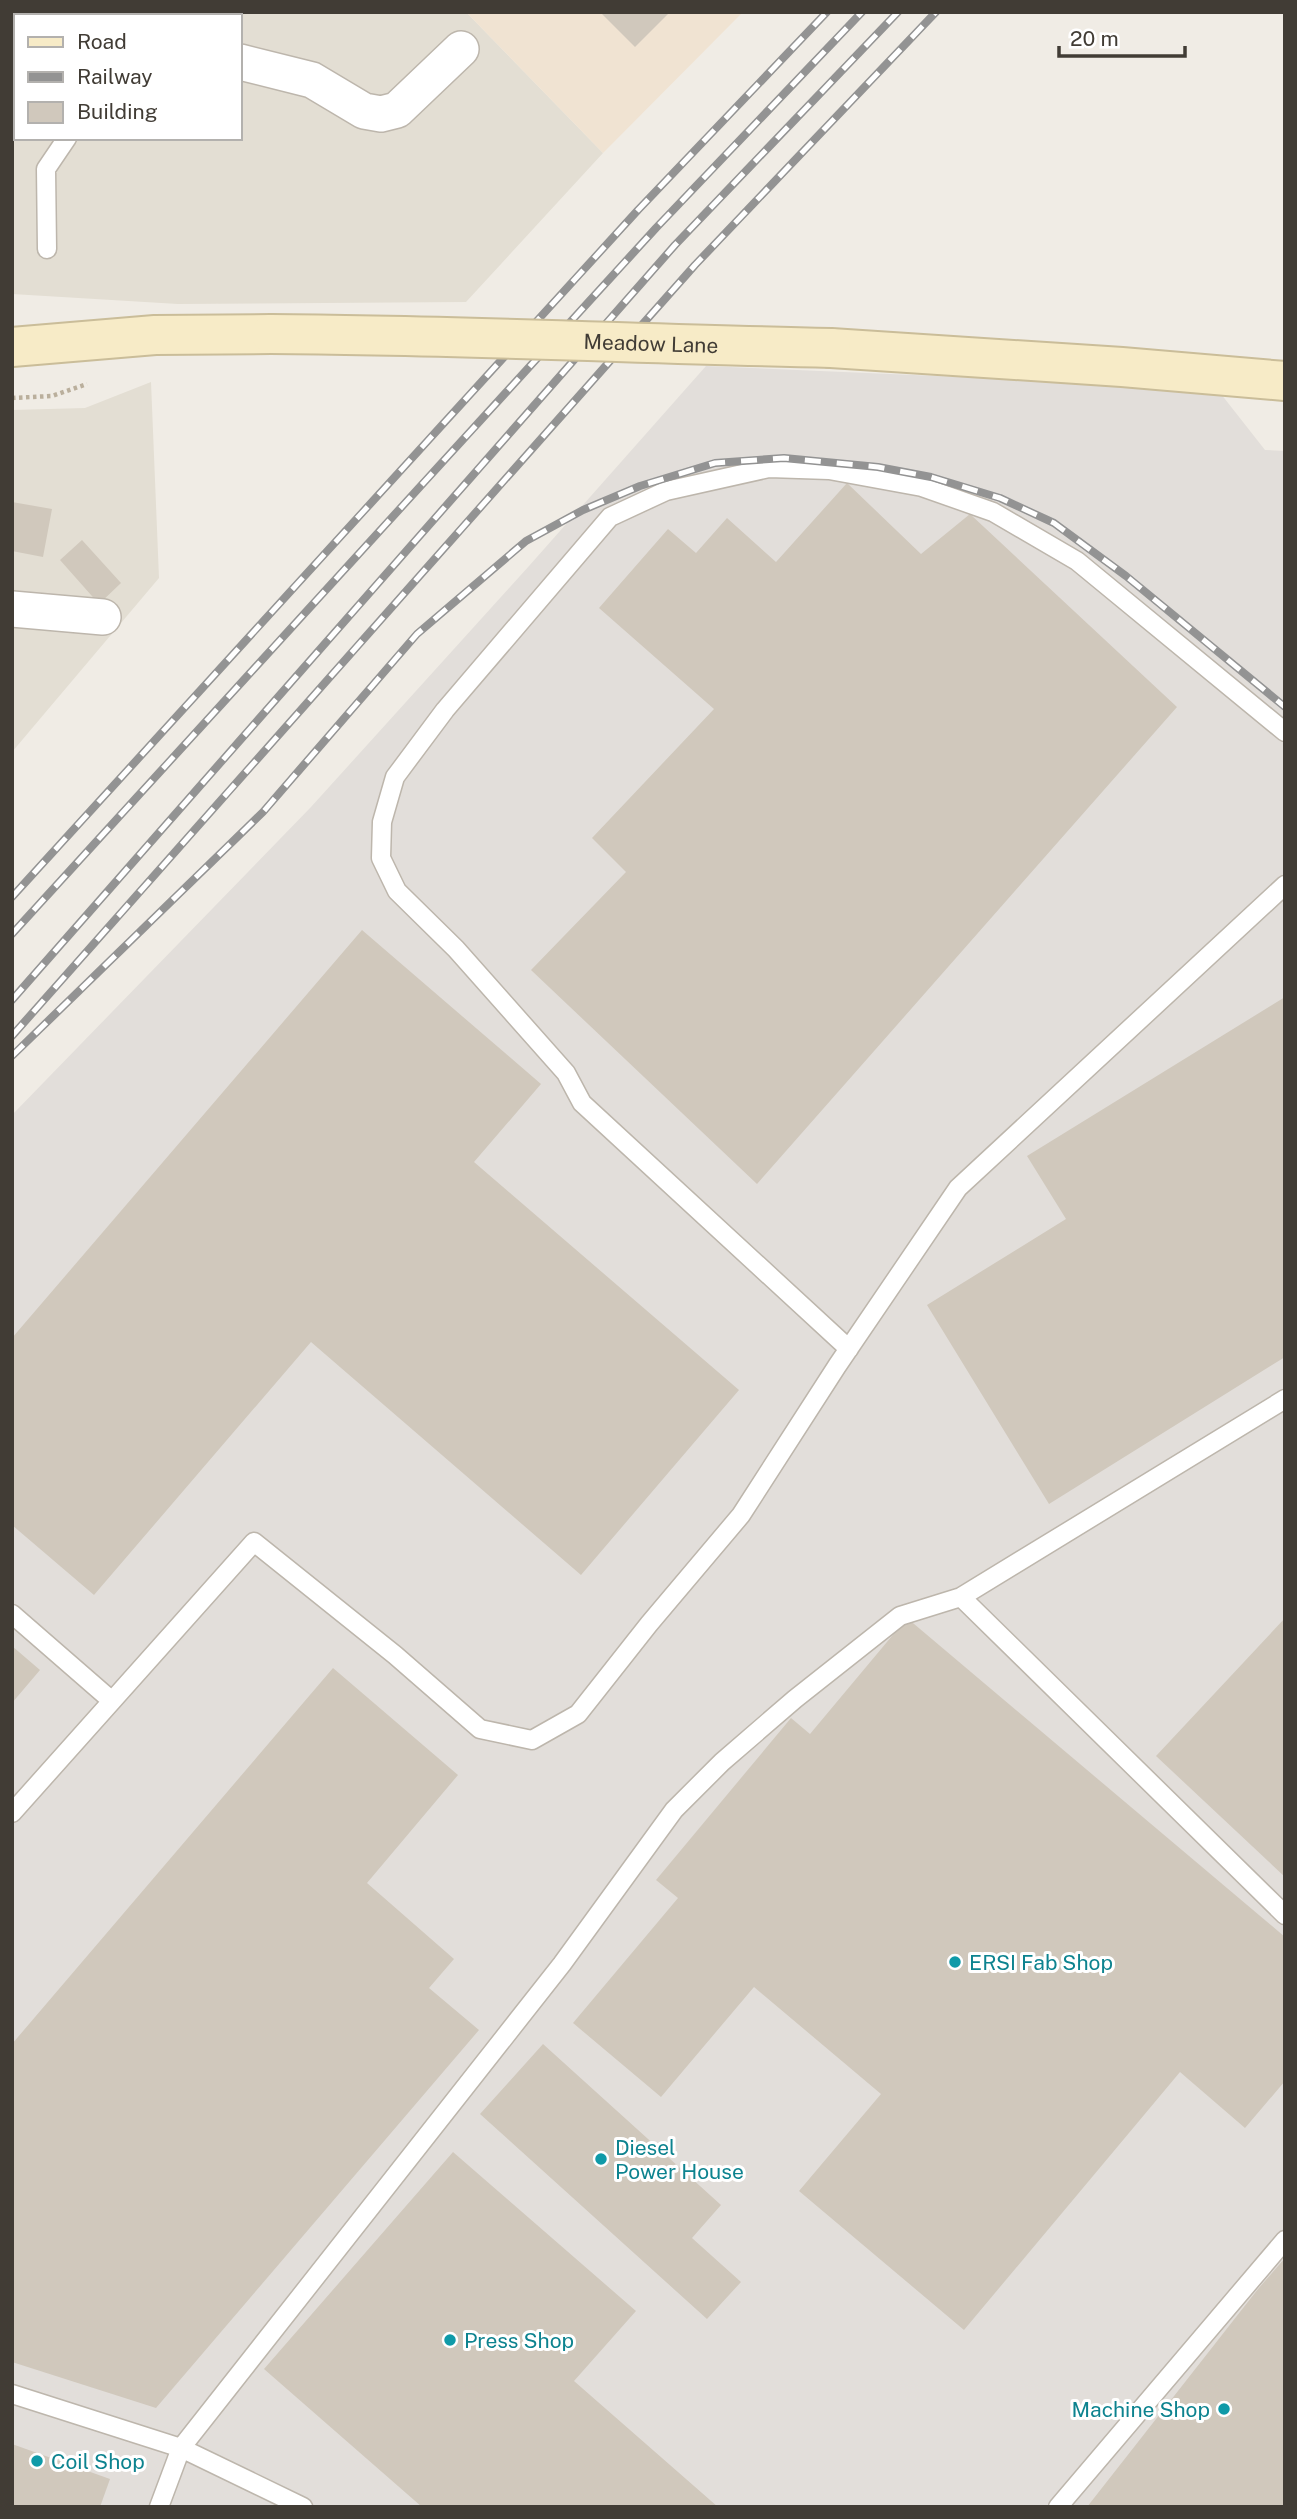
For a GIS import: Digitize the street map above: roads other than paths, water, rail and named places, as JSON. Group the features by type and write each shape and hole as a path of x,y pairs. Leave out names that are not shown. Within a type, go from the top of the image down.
{"street":[{"path":"242,62 312,80 365,111 382,114 397,110 461,49"},
{"name":"Meadow Lane","path":"13,345 45,346 155,335 429,335 831,348 1285,381"},
{"path":"12,609 103,618"}],"lane":[{"path":"47,248 46,169 66,140"},
{"path":"849,1349 582,1103 566,1073 456,949 397,891 382,858 382,822 396,777 445,710 610,517 666,491 769,468 829,470 922,487 993,512 1077,561 1285,732"},
{"path":"12,1813 254,1542 395,1655 480,1729 532,1740 579,1714 649,1624 741,1516 958,1188 1285,885"},
{"path":"159,2507 181,2448 562,1964 674,1810 722,1762 900,1616 961,1597 1285,1399"},
{"path":"961,1597 1285,1915"},
{"path":"12,1614 112,1700"},
{"path":"1058,2507 1285,2240"},
{"path":"12,2394 181,2448 303,2507"}],"railway":[{"path":"12,897 638,210 827,12"},
{"path":"12,934 656,228 862,12"},
{"path":"12,1000 675,245 898,12"},
{"path":"12,1036 695,265 936,12"},
{"path":"12,1056 263,812 417,634 526,541 583,510 640,486 715,463 784,458 878,467 931,477 1000,498 1054,523 1126,576 1285,707"}],"place":[{"name":"ERSI Fab Shop","path":"955,1962"},
{"name":"Diesel Power House","path":"601,2159"},
{"name":"Press Shop","path":"450,2340"},
{"name":"Machine Shop","path":"1224,2409"},
{"name":"Coil Shop","path":"37,2461"}]}
